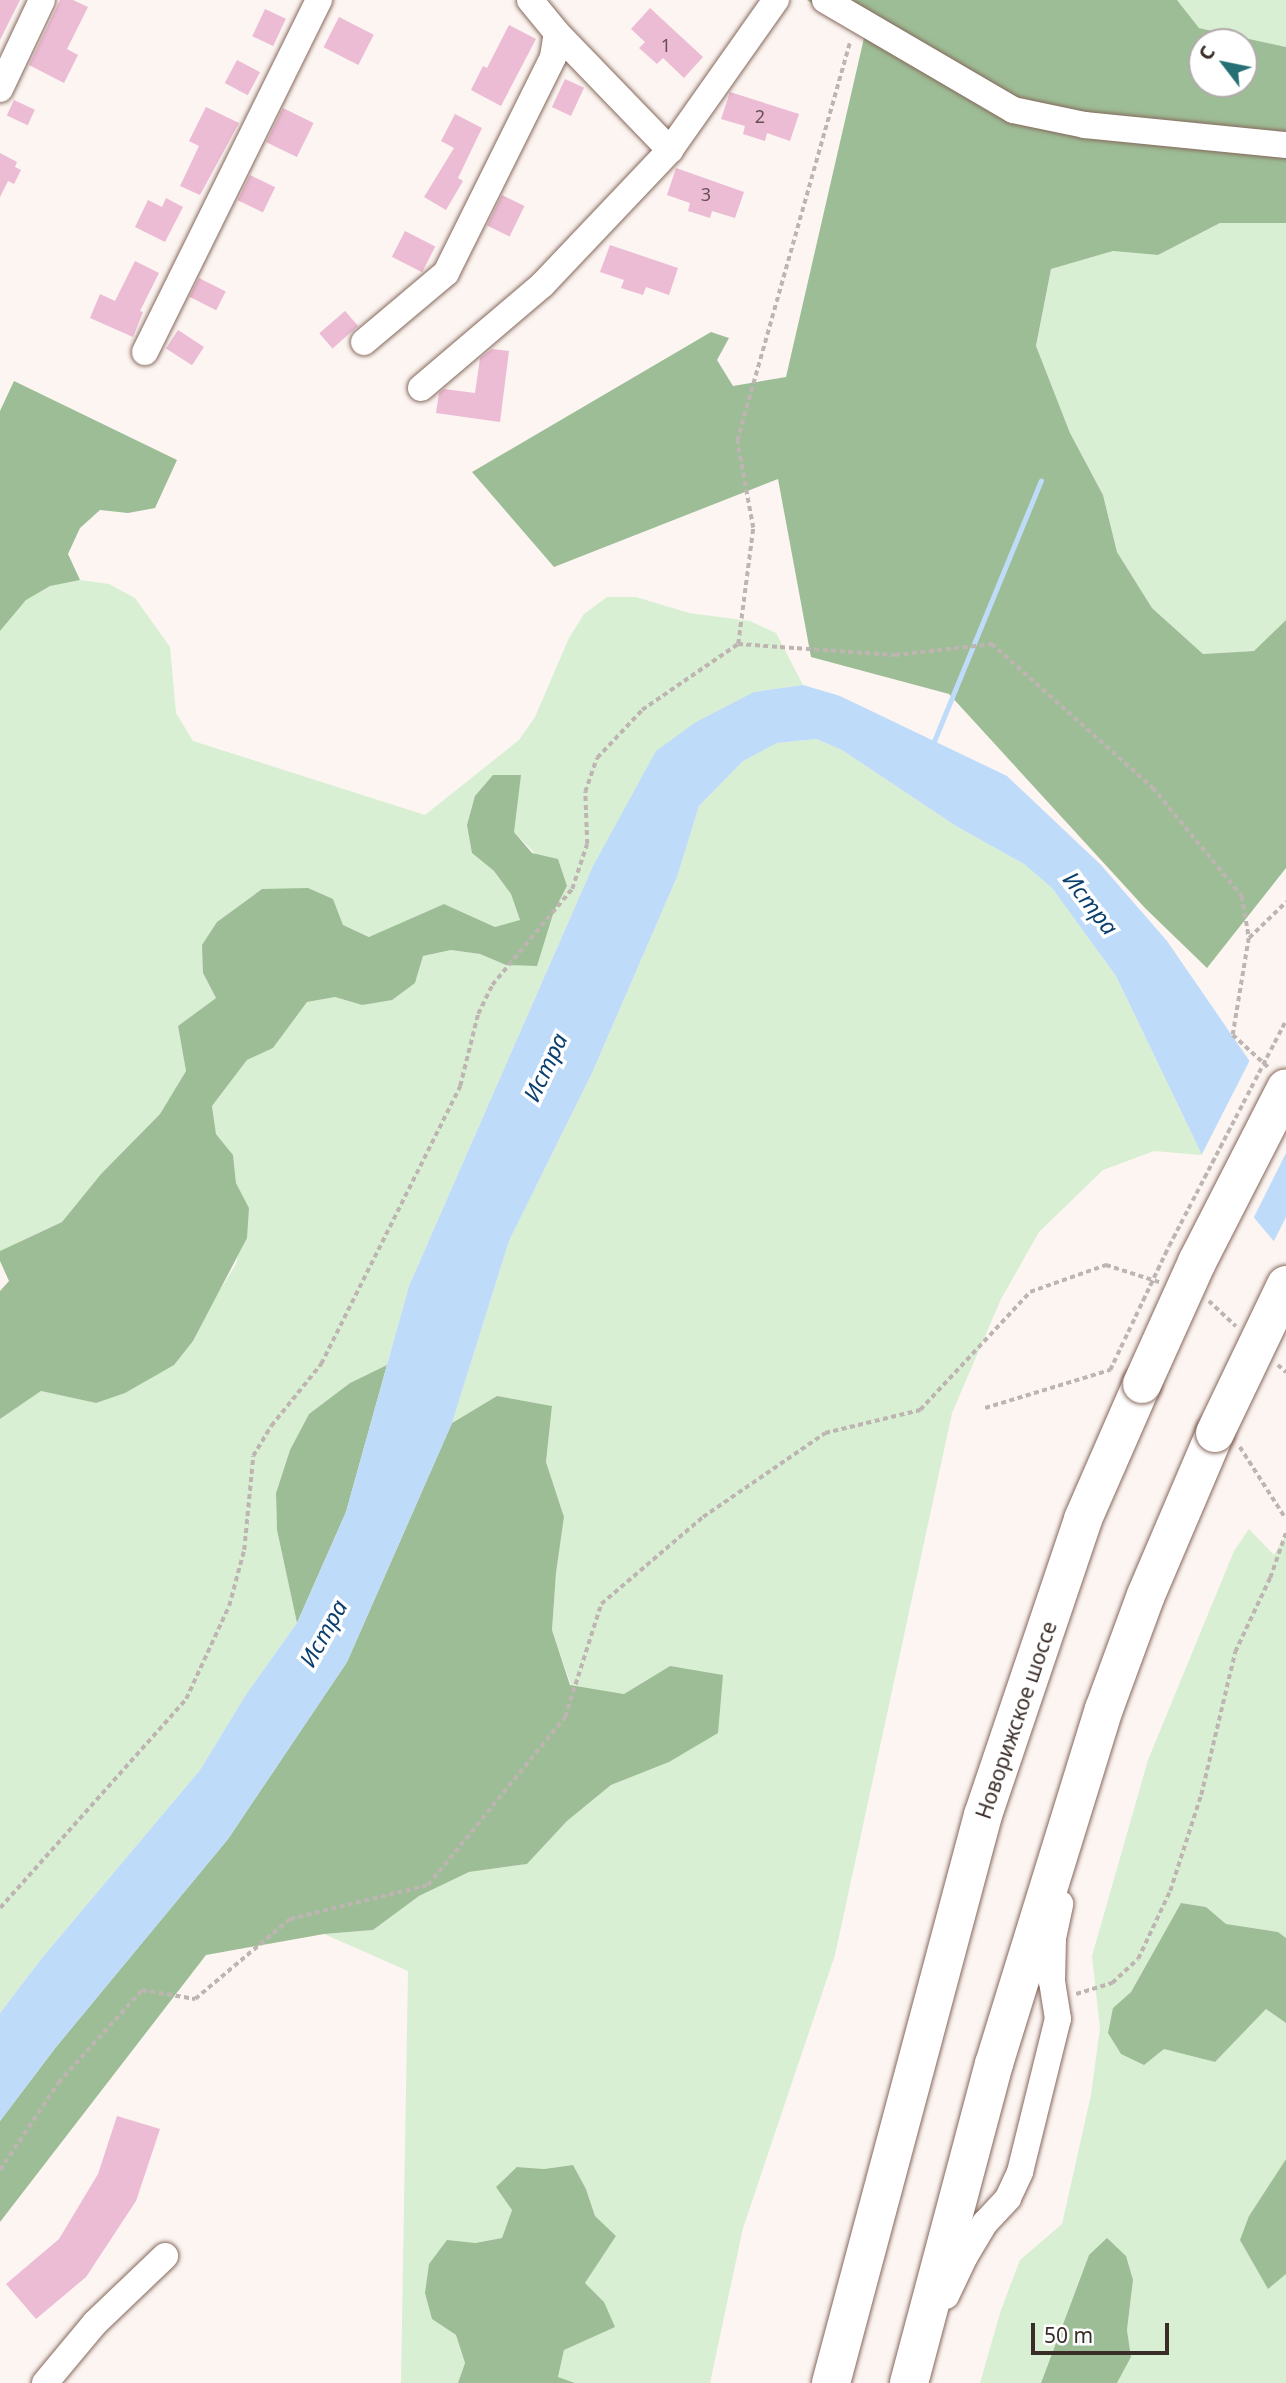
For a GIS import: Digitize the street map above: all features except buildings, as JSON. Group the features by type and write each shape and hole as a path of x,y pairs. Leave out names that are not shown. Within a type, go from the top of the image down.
{"highway":[{"name":"Новорижское шоссе","path":"831,2383 983,1815 1083,1519 1126,1377 1197,1262 1282,1082"},
{"path":"911,2383 994,2064 1104,1709 1146,1595 1227,1439 1286,1284"}],"street":[{"path":"0,89 43,0"},
{"path":"145,352 319,0"},
{"path":"530,0 557,33 670,150"},
{"path":"421,388 543,284 670,150 776,0"},
{"path":"825,0 1013,110 1085,125 1286,145"},
{"path":"363,342 446,274 554,57 557,33"},
{"path":"911,2383 942,2303 965,2256 985,2223 1008,2198 1020,2172 1054,2044 1058,2019 1052,1982 1053,1938 1104,1709"},
{"path":"46,2383 94,2323 165,2256"}],"path":[{"path":"738,644 753,528 737,441 856,19"},
{"path":"0,1908 186,1699 229,1606 244,1550 253,1456 271,1426 321,1364 460,1086 478,1014 492,985 572,889 587,844 585,792 597,758 642,710 738,644 895,655 992,645 1153,788 1242,896 1249,938 1233,1035 1282,1082"},
{"path":"1249,938 1286,902"},
{"path":"985,1408 1126,1377 1175,1234 1286,1020"},
{"path":"0,2170 58,2084 142,1990 195,1999 290,1919 428,1885 565,1717 601,1604 703,1517 825,1433 920,1410 1030,1292 1105,1265 1167,1284"},
{"path":"1203,1296 1240,1330"},
{"path":"1277,1364 1286,1372"},
{"path":"1227,1439 1286,1519"},
{"path":"1055,2000 1112,1983 1138,1959 1170,1891 1201,1795 1235,1652 1270,1578 1286,1532"}],"green space":[{"path":"807,0 1177,0 1199,28 1188,28 1188,98 1258,98 1258,41 1286,47 1286,223 1220,223 1158,255 1113,251 1051,269 1036,346 1070,433 1103,495 1117,552 1152,608 1203,654 1254,651 1286,620 1286,868 1207,968 1145,908 949,694 811,657 778,479 554,567 472,472 711,332 729,338 717,360 733,386 786,377 864,38"},
{"path":"1177,0 1286,0 1286,47 1258,41 1258,28 1199,28"},
{"path":"1220,223 1286,223 1286,620 1254,651 1203,654 1152,608 1117,552 1103,495 1070,433 1036,347 1051,269 1113,251 1158,255"},
{"path":"14,381 177,460 155,508 128,513 100,510 80,528 68,554 80,580 50,586 26,600 0,631 0,411"},
{"path":"80,580 109,584 135,598 170,647 176,713 193,741 425,815 519,740 535,717 569,638 584,614 607,597 636,597 689,613 750,621 776,633 803,685 754,692 592,868 409,1286 387,1365 350,1383 309,1414 290,1450 276,1492 277,1530 297,1623 247,1693 200,1770 42,1958 0,2013 0,1419 41,1391 96,1403 193,1341 205,1314 236,1264 249,1208 236,1183 233,1155 216,1134 212,1106 247,1060 273,1048 307,1002 335,997 362,1005 415,983 423,956 451,950 480,954 506,965 537,965 554,911 567,886 514,832 472,853 494,871 511,894 520,920 495,927 444,904 370,937 343,925 333,900 262,889 217,922 203,973 216,998 178,1026 186,1071 160,1114 101,1174 62,1222 0,1251 0,631 26,600 50,585"},
{"path":"816,739 842,750 956,826 1024,864 1052,888 1116,976 1202,1155 1154,1151 1103,1170 1039,1232 1001,1299 952,1413 835,1955 743,2228 710,2383 575,2383 558,2377 564,2350 604,2302 585,2283 616,2236 595,2216 586,2189 572,2165 544,2169 517,2167 512,2210 502,2238 474,2243 432,2319 456,2335 465,2363 458,2383 401,2383 408,1971 324,1934 373,1930 419,1896 469,1872 527,1864 567,1821 611,1785 669,1762 670,1666 624,1694 571,1685 552,1630 564,1517 546,1462 552,1406 497,1396 452,1423 509,1241 592,1073 677,877 699,806 743,761 777,743"},
{"path":"493,775 521,775 514,832 532,853 558,859 567,886 554,911 537,966 506,965 480,954 451,950 423,956 415,983 392,1000 362,1005 335,997 307,1002 273,1048 247,1060 212,1106 216,1134 233,1155 236,1183 249,1208 247,1238 193,1341 174,1365 125,1393 96,1403 41,1391 0,1419 0,1291 9,1281 0,1261 0,1251 62,1222 101,1174 160,1114 186,1071 178,1026 216,998 203,973 202,945 217,922 262,889 308,888 333,899 343,925 369,937 444,904 495,927 520,920 511,894 494,871 472,853 467,825 475,796"},
{"path":"387,1365 346,1512 297,1623 277,1530 276,1493 290,1450 309,1414 350,1383"},
{"path":"497,1396 552,1406 546,1462 564,1517 552,1630 570,1685 624,1694 670,1666 723,1675 718,1733 669,1762 611,1785 567,1821 527,1864 469,1872 419,1896 373,1930 324,1934 206,1955 0,2222 0,2121 56,2047 228,1839 347,1662 452,1423"},
{"path":"1249,1529 1274,1555 1286,1535 1286,1938 1278,1932 1226,1924 1206,1907 1181,1903 1131,1992 1113,2008 1164,2049 1215,2062 1266,2009 1286,2023 1286,2159 1249,2216 1268,2288 1286,2274 1286,2383 1117,2383 1131,2357 1127,2330 1133,2280 1089,2255 1041,2383 980,2383 1001,2310 1020,2260 1062,2224 1091,2095 1100,2028 1092,1956 1148,1760 1234,1551"},
{"path":"1181,1903 1206,1907 1226,1924 1278,1932 1286,1938 1286,2023 1266,2009 1215,2062 1164,2049 1144,2065 1121,2054 1108,2033 1113,2008 1131,1992"},
{"path":"1286,2159 1286,2274 1268,2289 1240,2240 1249,2216"},
{"path":"573,2165 586,2189 595,2216 616,2236 585,2283 604,2302 615,2327 564,2350 558,2377 575,2383 458,2383 465,2363 456,2335 432,2319 425,2293 429,2264 447,2240 475,2243 502,2238 512,2210 496,2187 517,2167 544,2169"},
{"path":"1107,2238 1126,2256 1133,2280 1127,2330 1131,2357 1117,2383 1041,2383 1089,2255"}],"water":[{"name":"Истра","path":"803,685 840,696 1007,776 1101,865 1167,941 1286,1114 1286,1256 1202,1155 1116,976 1052,888 1024,864 956,826 842,750 816,739 777,743 743,761 699,806 677,877 592,1073 509,1241 452,1423 347,1662 228,1839 56,2047 0,2121 0,2013 42,1958 200,1770 247,1693 297,1623 346,1512 409,1286 592,868 656,751 696,722 754,692"}],"pier":[{"path":"1252,1056 1286,1108 1286,1153 1252,1221 1200,1158"},
{"path":"1286,1217 1286,1260 1272,1245"}],"waterway":[{"path":"932,746 1041,480"}]}
